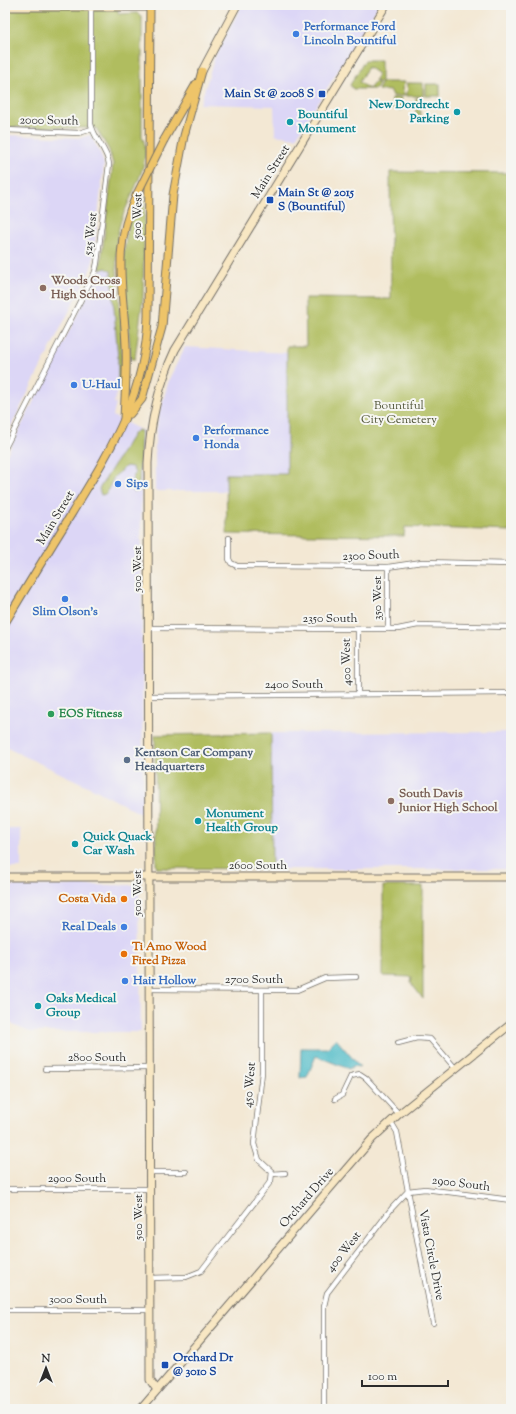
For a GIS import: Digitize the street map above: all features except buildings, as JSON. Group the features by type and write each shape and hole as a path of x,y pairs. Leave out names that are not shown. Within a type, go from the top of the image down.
{"main road":[{"name":"500 West","path":"123,424 140,377 148,332 150,6"},
{"path":"123,424 126,351 120,261 121,244 128,212 164,140 202,71"},
{"path":"123,424 142,399 162,327 173,195 184,136 202,71"},
{"name":"Main Street","path":"5,623 105,459 123,424"}],"street":[{"path":"202,71 237,5"},
{"name":"Main Street","path":"175,350 386,5"},
{"name":"525 West","path":"5,448 96,267 109,164 105,150 92,130 90,115 90,6"},
{"path":"5,7 150,6"},
{"name":"2000 South","path":"5,130 79,133 92,130"},
{"name":"500 West","path":"157,1390 150,1380 150,434 156,398 162,379 175,350"},
{"name":"2300 South","path":"229,538 229,557 231,563 240,566 388,567 422,562 511,564"},
{"name":"350 West","path":"388,567 388,629"},
{"name":"2350 South","path":"149,628 388,629 418,625 511,627"},
{"name":"400 West","path":"358,629 358,694"},
{"name":"2400 South","path":"149,696 511,693"},
{"name":"2600 South","path":"5,877 511,877"},
{"name":"2700 South","path":"149,989 297,990 325,978 356,977"},
{"name":"450 West","path":"262,990 262,1072 254,1144 257,1156 270,1169 272,1174"},
{"name":"Orchard Drive","path":"141,1409 372,1139 400,1114 511,1024"},
{"path":"398,1044 417,1038 430,1039 456,1069"},
{"name":"2800 South","path":"45,1069 150,1068"},
{"path":"335,1099 342,1095 351,1076 360,1074 366,1078 400,1114"},
{"path":"391,1122 397,1132 408,1191"},
{"path":"150,1172 186,1172"},
{"path":"150,1278 186,1277 201,1271 270,1183 272,1174 285,1173"},
{"name":"2900 South","path":"5,1189 150,1189"},
{"name":"2900 South","path":"408,1191 425,1189 511,1200"},
{"name":"400 West","path":"324,1409 324,1302 327,1293 392,1208 408,1191"},
{"name":"Vista Circle Drive","path":"408,1191 433,1323"},
{"name":"3000 South","path":"5,1310 150,1310"}],"shaded area":[{"path":"242,5 379,5 296,138 275,135 274,106 200,104 215,57"},
{"name":"Woods Cross High School","path":"5,135 81,138 90,135 100,152 104,164 93,261 90,270 5,438"},
{"path":"106,268 111,271 118,358 118,385 113,416 143,431 141,491 143,815 96,790 5,747 5,458 100,270"},
{"path":"185,347 287,353 287,474 227,474 226,491 155,491 155,442 159,413 170,377"},
{"name":"South Davis Junior High School","path":"511,732 511,869 272,869 271,733"},
{"path":"5,829 21,829 21,868 5,868"},
{"path":"139,885 141,1032 30,1032 13,1025 5,1014 5,886"}],"green space":[{"path":"5,5 118,5 118,14 137,13 142,17 142,136 145,147 145,158 138,182 122,217 117,235 116,249 122,336 120,386 118,385 118,358 111,271 106,268 100,270 113,164 109,150 96,128 5,127"},
{"path":"365,60 381,60 380,83 375,80 378,74 368,67 359,82 369,89 353,89 350,85"},
{"path":"375,82 379,84 376,89 369,89"},
{"path":"382,82 405,82 402,89 405,96 393,96 391,91 378,90"},
{"path":"406,83 423,83 423,96 406,96 406,92 408,90"},
{"path":"426,84 440,84 440,96 426,96"},
{"path":"392,98 401,98 401,110 392,109"},
{"path":"416,98 420,98 420,117 417,119 414,118 416,117"},
{"name":"Bountiful City Cemetery","path":"390,172 511,173 511,531 405,527 404,536 227,534 226,474 287,474 287,346 306,346 305,298 391,299"},
{"path":"140,195 145,195 143,297 135,359 131,359 123,259 129,219"},
{"path":"138,430 141,431 139,491 134,492 132,490 131,483 135,473 132,467 126,466 114,477 106,494 101,495 99,489 134,433"},
{"path":"271,733 272,869 157,868 155,735"},
{"path":"383,886 423,886 423,999 411,983 412,977 383,976"}],"water":[{"path":"336,1039 360,1067 353,1066 349,1069 316,1056 307,1077 300,1078 301,1048 327,1048"}],"place":[{"name":"Performance Ford Lincoln Bountiful","path":"296,34"},
{"name":"Main St @ 2008 S","path":"322,94"},
{"name":"New Dordrecht Parking","path":"457,112"},
{"name":"Bountiful Monument","path":"290,122"},
{"name":"Main St @ 2015 S (Bountiful)","path":"270,200"},
{"name":"Woods Cross High School","path":"43,288"},
{"name":"U-Haul","path":"74,385"},
{"name":"Performance Honda","path":"196,438"},
{"name":"Sips","path":"118,484"},
{"name":"Slim Olson's","path":"65,599"},
{"name":"EOS Fitness","path":"51,714"},
{"name":"Kentson Car Company Headquarters","path":"127,760"},
{"name":"South Davis Junior High School","path":"391,801"},
{"name":"Monument Health Group","path":"198,821"},
{"name":"Quick Quack Car Wash","path":"75,844"},
{"name":"Costa Vida","path":"124,899"},
{"name":"Real Deals","path":"124,927"},
{"name":"Ti Amo Wood Fired Pizza","path":"124,954"},
{"name":"Hair Hollow","path":"125,981"},
{"name":"Oaks Medical Group","path":"38,1006"},
{"name":"Orchard Dr @ 3010 S","path":"165,1365"}]}
